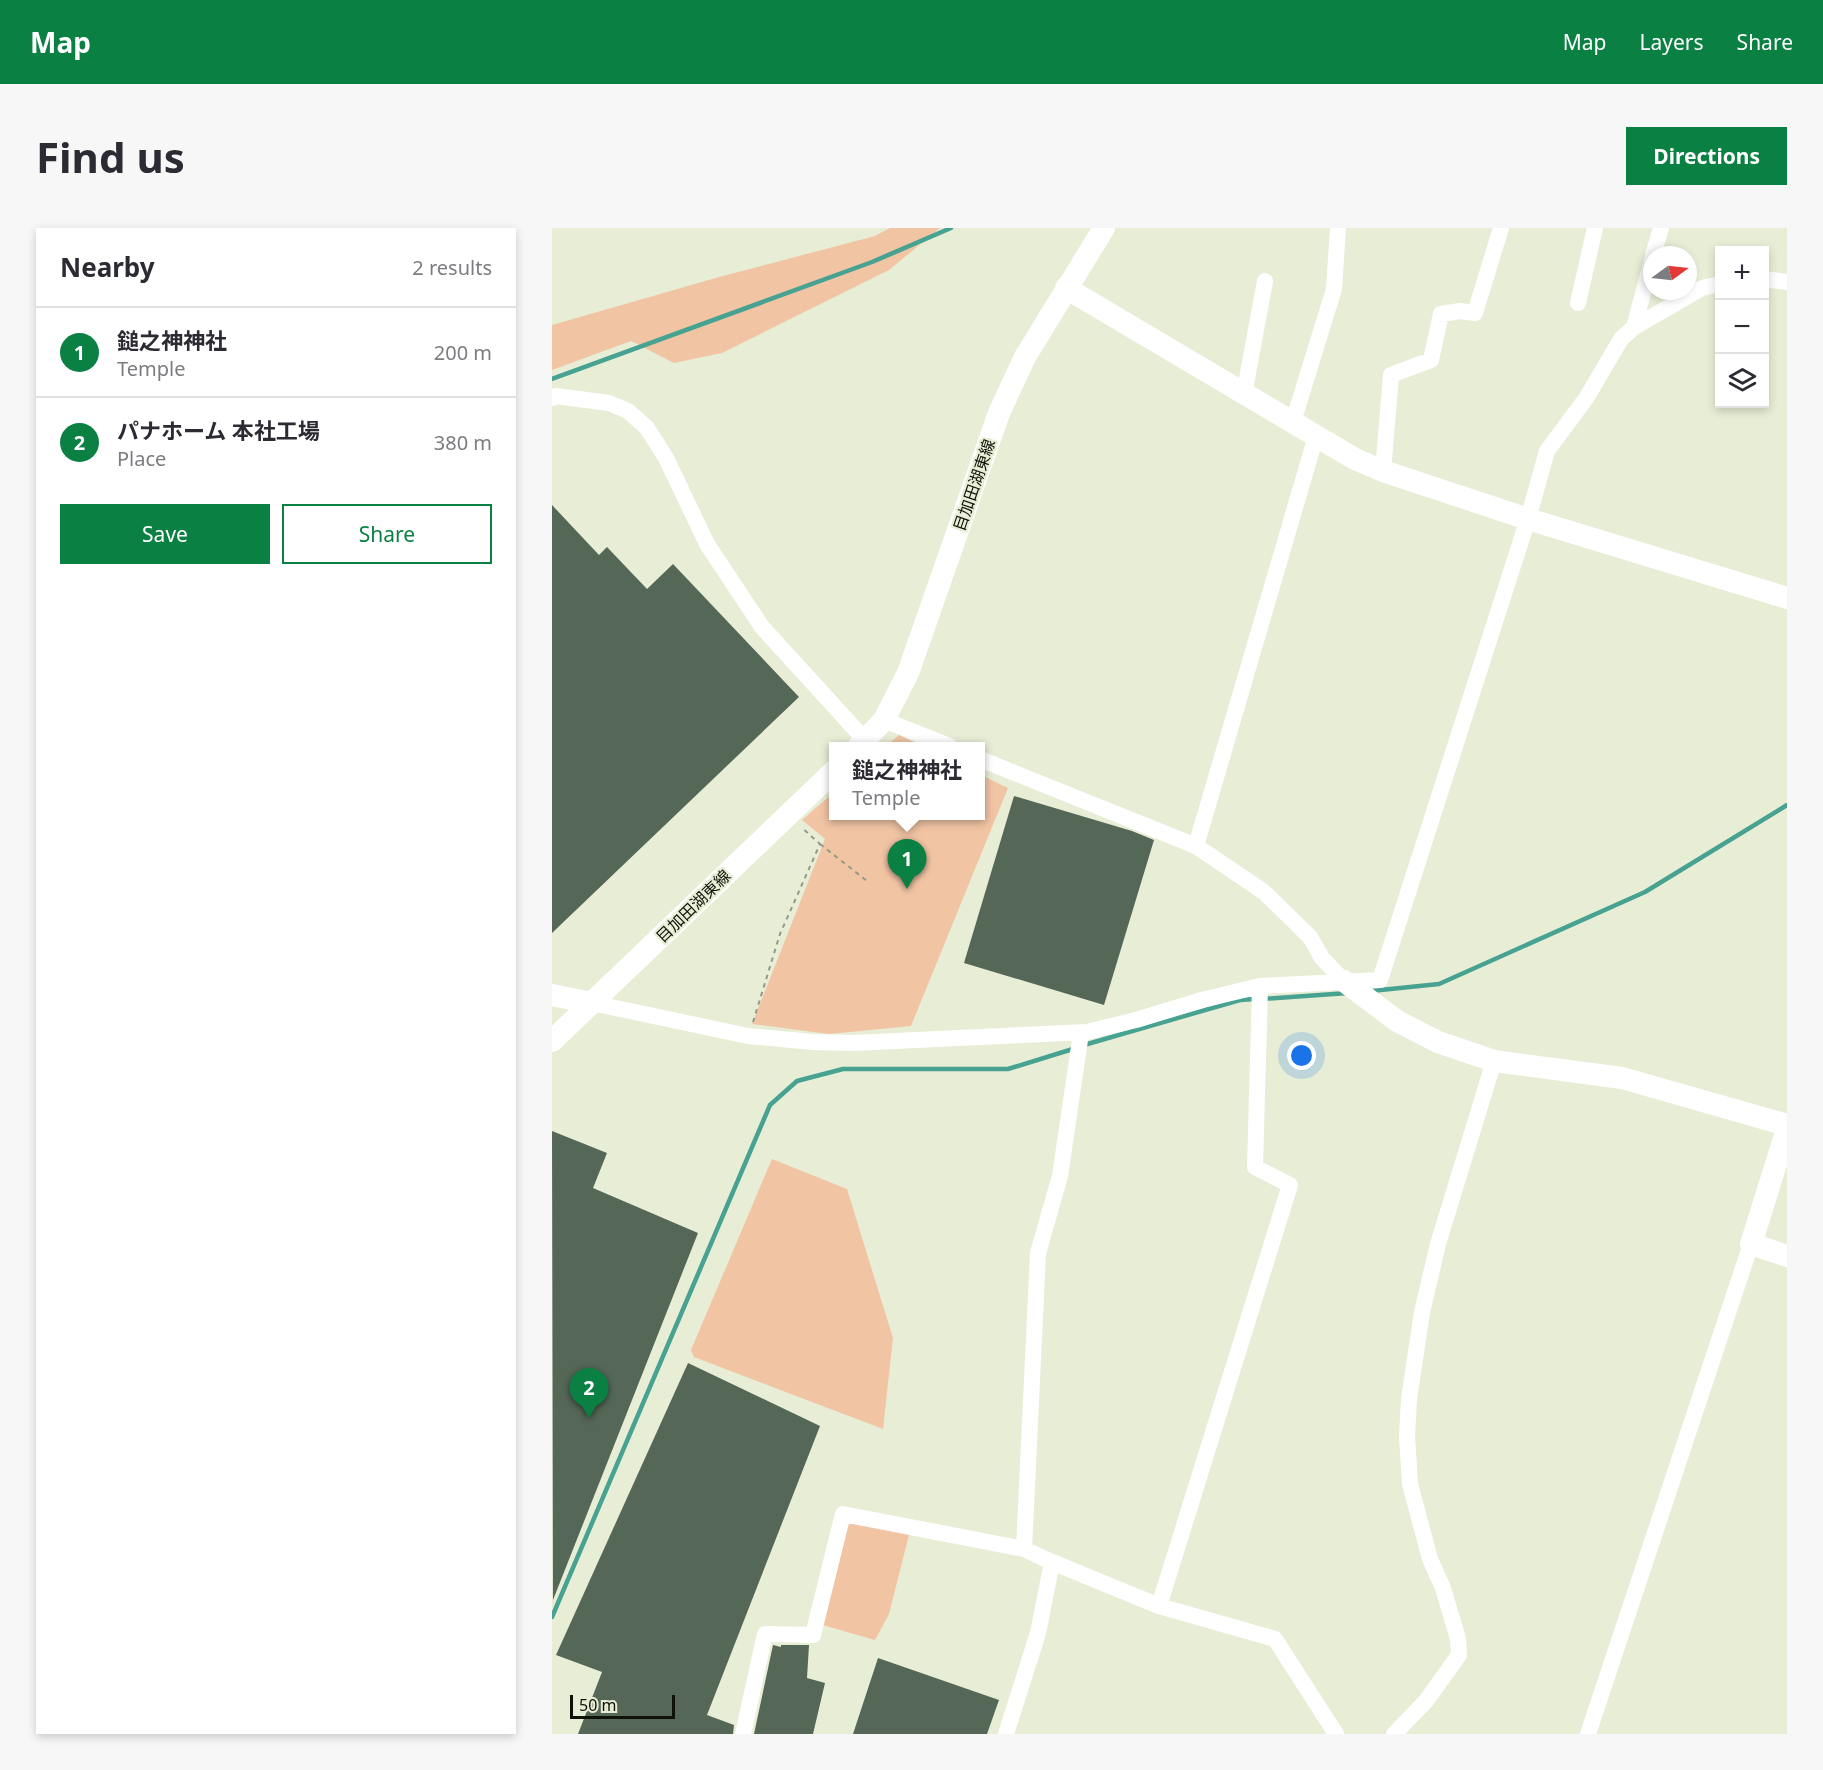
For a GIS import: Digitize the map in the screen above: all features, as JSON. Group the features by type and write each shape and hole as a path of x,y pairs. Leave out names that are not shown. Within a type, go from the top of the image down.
{"street":[{"name":"目加田湖東線","path":"863,742 884,720 908,673 999,413 1025,357 1104,228"},
{"path":"1293,422 1334,289 1338,228"},
{"path":"1383,471 1390,375 1431,360 1441,314 1460,311 1475,313 1501,228"},
{"path":"1578,303 1595,228"},
{"path":"1656,246 1661,228"},
{"path":"1244,395 1265,280"},
{"path":"1769,280 1787,282"},
{"path":"552,995 748,1036 852,1043 1081,1033 1136,1020 1202,1000 1344,981 1380,980 1528,519 1547,451 1587,397 1621,339 1634,327 1702,288 1715,285"},
{"path":"1066,288 1355,459 1383,471 1528,519 1787,598"},
{"path":"1634,327 1643,294"},
{"path":"552,398 556,396 609,403 628,411 647,428 666,458 707,544 762,627 861,742"},
{"path":"1196,846 1316,436"},
{"path":"884,720 937,742"},
{"path":"985,761 1196,846 1264,892 1310,937 1322,958 1344,981 1396,1021 1438,1042 1494,1061 1622,1077 1787,1127 1751,1244 1588,1734"},
{"name":"目加田湖東線","path":"552,1041 829,776"},
{"path":"1159,1606 1290,1185 1256,1167 1259,994"},
{"path":"1024,1550 1038,1253 1060,1176 1081,1033"},
{"path":"1394,1734 1426,1701 1459,1655 1458,1639 1443,1588 1430,1559 1410,1484 1407,1436 1409,1399 1422,1312 1438,1244 1494,1061"},
{"path":"1751,1244 1787,1256"},
{"path":"743,1734 765,1634 813,1635 843,1514 1024,1550 1159,1606 1275,1640 1336,1734"},
{"path":"1006,1734 1038,1633 1052,1562"}],"path":[{"path":"787,815 867,881"},
{"path":"748,1036 780,934 820,844"}],"shaded area":[{"path":"890,228 940,228 889,270 722,353 674,363 631,341 552,370 552,325 719,277 875,236"},
{"path":"899,735 914,742 891,742"},
{"path":"985,777 1008,788 911,1026 829,1034 752,1024 825,839 802,820 829,796 829,820 985,820"},
{"path":"772,1159 847,1189 893,1338 883,1429 694,1357 691,1350"},
{"path":"845,1516 910,1531 889,1614 875,1640 819,1624"}],"building":[{"path":"552,505 599,555 607,547 647,589 673,564 799,697 552,933"},
{"path":"1014,796 1132,831 1154,840 1104,1005 964,963"},
{"path":"552,1131 607,1153 593,1188 698,1233 553,1600"},
{"path":"688,1363 820,1426 707,1715 734,1725 733,1734 578,1734 602,1672 556,1655"},
{"path":"773,1645 781,1647 781,1645 809,1645 807,1678 825,1683 813,1734 754,1734"},
{"path":"878,1658 999,1700 987,1734 853,1734"}],"waterway":[{"path":"552,379 872,262 951,228"},
{"path":"1371,991 1439,984 1645,892 1787,805"},
{"path":"1263,999 1348,993"},
{"path":"1084,1045 1240,1000 1255,999"},
{"path":"552,1617 770,1105 797,1081 843,1069 1008,1069 1076,1048"}],"place":[{"name":"鎚之神神社","path":"907,889"},
{"name":"パナホーム 本社工場","path":"589,1418"}]}
